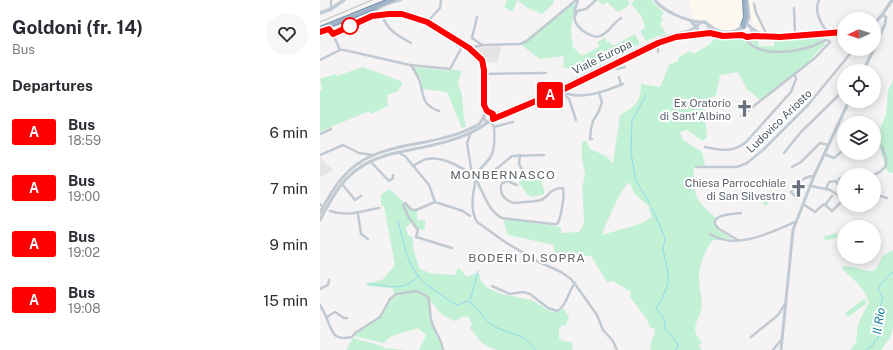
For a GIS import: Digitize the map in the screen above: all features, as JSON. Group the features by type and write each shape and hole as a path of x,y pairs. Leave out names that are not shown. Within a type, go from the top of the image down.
{"highway":[{"path":"320,28 392,0"},
{"path":"744,26 746,17 746,0"}],"main road":[{"path":"320,13 331,9 344,0"},
{"path":"746,0 752,28 752,33 750,36"},
{"path":"882,15 892,0"},
{"path":"743,36 740,32 749,16"},
{"path":"795,35 765,34 744,26 736,31 727,32 715,30 704,22 700,22 696,27 697,31 701,34 712,33 726,36 780,37 837,32"},
{"path":"706,34 709,29 708,25"}],"street":[{"path":"331,0 331,9"},
{"path":"372,16 380,7 401,0"},
{"path":"427,22 440,8 440,0"},
{"path":"577,0 574,12 575,22 581,30 596,37 605,34 614,22 621,18"},
{"path":"469,48 482,45 520,44 533,36 577,0"},
{"path":"575,22 578,11 586,9 596,0"},
{"path":"655,0 664,9 700,22"},
{"path":"819,0 817,11 824,28 828,33"},
{"path":"754,4 756,13 765,29 765,34"},
{"path":"794,8 795,35"},
{"path":"333,34 372,16 402,14 427,22 469,48 483,62 484,115 485,120 491,121"},
{"path":"382,15 388,28 411,43"},
{"path":"881,33 886,17 882,15"},
{"path":"476,17 472,38 482,45"},
{"path":"691,20 696,27"},
{"name":"Viale Europa","path":"493,114 500,113 544,95 662,37 688,31 696,27"},
{"path":"320,32 329,29 333,34 340,50"},
{"name":"Viale Europa","path":"320,220 342,183 354,171 370,161 397,152 459,137 613,66 658,43 676,37 701,34"},
{"path":"741,116 795,75 830,43 829,40 825,40 811,46 781,52 766,52 759,50 749,43 743,36"},
{"path":"749,43 750,36"},
{"path":"658,43 658,52"},
{"path":"320,60 340,50 344,50 410,65 450,69 463,45"},
{"name":"Ludovico Ariosto","path":"696,167 737,167 747,163 763,150 808,105 848,56"},
{"path":"410,65 420,81 424,100 432,108 439,111"},
{"name":"Viale Europa","path":"613,66 616,69 625,67"},
{"path":"484,74 546,73"},
{"path":"705,147 730,150 736,149 746,142 791,92 796,79 795,75"},
{"path":"560,91 575,96 599,93 622,84 618,77"},
{"path":"560,91 568,99 576,120"},
{"path":"592,140 590,139 591,129 602,102 599,93"},
{"path":"784,152 837,97"},
{"path":"474,176 492,156 495,143 494,127 491,121 493,114 488,112 484,105"},
{"path":"781,350 795,222 814,176 846,108"},
{"path":"320,213 334,187 342,177 361,162 375,155 458,134 478,124 488,112"},
{"path":"494,127 513,122"},
{"path":"320,134 331,129"},
{"path":"472,132 467,142 474,176 473,200 477,222 505,242 539,262 566,275 574,283 597,315 603,330 614,341 617,350"},
{"path":"459,137 467,142"},
{"path":"792,167 801,162 820,144 824,143 829,145"},
{"path":"320,155 343,145 359,153 375,155"},
{"path":"881,171 886,166 886,159 882,147"},
{"path":"397,152 405,156 429,185 435,202"},
{"path":"359,153 361,162"},
{"path":"824,154 834,158 837,155"},
{"path":"520,155 519,164 522,169"},
{"path":"474,176 492,172 512,156 544,155"},
{"path":"413,166 424,160 432,159 453,163 474,176 490,207 502,218 552,224 558,223 564,191 563,188 549,192 542,200 514,203 505,199 501,186 502,183 507,181 517,185"},
{"path":"370,161 389,181 394,178 393,175"},
{"path":"797,198 792,192 796,186 805,177 814,176"},
{"path":"826,189 829,182 836,181 837,183"},
{"path":"342,183 355,200 361,196"},
{"path":"811,186 826,189 837,194"},
{"path":"803,204 816,212 823,204 825,205 832,196"},
{"path":"881,196 887,198"},
{"path":"452,248 416,238 418,230 409,218 403,205 405,203 412,210 416,210 435,202 463,211 470,216"},
{"path":"825,205 832,211 837,206"},
{"path":"330,211 342,214 358,214 379,208"},
{"path":"738,240 719,230 716,221 721,215 741,213"},
{"path":"358,214 361,234 368,239"},
{"path":"710,234 719,238 738,240 755,238 795,222"},
{"path":"320,289 328,285 329,280"},
{"path":"492,286 510,294 523,292 530,294 548,308 557,311 562,308 574,283"},
{"path":"320,305 334,335 342,338 352,337 355,333 380,317 393,296 406,292 417,291 428,297 432,323 443,350"},
{"path":"751,337 778,315 785,304"},
{"path":"326,317 335,312 344,318 347,318"},
{"path":"773,350 781,340"}],"shaded area":[{"path":"689,0 752,0 755,11 767,33 759,31 749,17 736,29 731,31 720,30 711,26 706,20 694,18"},
{"path":"502,46 497,63 488,62 480,57 473,49 474,48"},
{"path":"320,157 333,170 322,177 320,175"}],"green space":[{"path":"507,0 517,0 513,12 504,7"},
{"path":"517,0 553,0 554,3 542,14 528,8"},
{"path":"627,0 630,3 626,8 618,12 607,2 603,5 598,1"},
{"path":"635,0 651,0 664,13 661,16 663,19 660,24 666,33 646,41 640,31 645,28 642,17 631,4"},
{"path":"575,1 571,30 573,47 582,56 599,47 597,42 605,38 607,42 613,46 635,34 640,44 590,68 588,65 574,70 563,67 564,56 540,59 520,44"},
{"path":"827,37 824,45 806,64 760,100 747,89 738,72 720,75 716,96 705,100 704,107 707,137 703,141 687,130 680,132 683,140 702,152 705,166 694,167 696,196 703,206 716,218 716,228 732,238 714,240 711,242 704,255 701,265 699,280 702,305 695,328 698,337 702,342 699,346 702,350 651,350 655,329 650,327 646,318 630,297 631,292 613,281 607,282 591,256 554,253 554,245 508,235 503,218 561,227 561,233 579,232 584,221 582,189 585,174 582,158 582,142 586,141 590,149 606,156 613,163 620,116 630,109 638,100 641,91 641,84 660,87 669,65 678,61 679,57 690,51 694,54 710,44 715,38 758,39 759,46 774,46 774,39","holes":["630,182 637,196 649,206 649,211 652,217 640,224 602,235 614,206 622,191"]},
{"path":"363,67 403,82 398,91 387,95 388,106 371,114 370,111 320,132 320,90 322,90 320,79 336,74 337,76"},
{"path":"413,67 462,71 458,82 462,96 466,126 462,128 447,92 422,89 421,79"},
{"path":"893,80 893,173 890,173 886,169 881,152 881,127 886,114 888,91"},
{"path":"538,170 544,194 532,197 528,195 519,183 521,173"},
{"path":"389,189 410,209 417,210 417,220 425,220 425,230 418,229 412,221 406,228 408,235 412,237 414,252 420,269 430,273 456,275 457,269 459,268 466,276 479,274 481,281 491,290 533,301 552,312 564,309 569,317 566,325 561,326 559,330 559,338 562,341 571,342 573,347 572,350 497,350 488,347 470,328 472,324 468,316 462,317 455,321 450,319 440,312 428,298 430,317 442,350 419,350 426,335 418,328 394,335 384,343 354,336 380,318 395,294 392,288 366,286 367,283 382,280 395,265 384,206 381,206 381,195"},
{"path":"772,190 777,194 766,206 761,201"},
{"path":"837,233 837,237 825,241 824,236"},
{"path":"893,250 893,327 890,338 881,350 850,350 856,343 858,324 869,302 855,280 843,270 842,267 847,266 873,271 878,264 881,264 882,257"},
{"path":"864,299 867,303 848,317 845,313"},
{"path":"353,338 382,346 384,348 405,350 346,350"}],"waterway":[{"path":"646,95 632,121 631,153 636,181 650,204"},
{"path":"652,208 665,238 663,249 668,273 668,284 662,299 656,308 664,319 665,329 678,344 678,348 675,350"},
{"path":"398,221 408,257 415,271 422,280 453,303 458,305 467,301 492,325 527,340 535,350"},
{"path":"470,301 478,271"},
{"name":"Il Rio","path":"867,350 878,339 881,326 881,305 883,298 878,289 893,272"},
{"path":"369,284 396,287 407,285 418,276"}],"railway":[{"path":"320,22 372,0"}],"bus line":[{"name":"A","path":"320,32 329,29 333,34 372,16 389,14 402,14 427,22 469,48 482,60 484,65 484,105 488,112 493,114 493,119 560,91 658,43 676,37 710,33 723,36 742,35 747,37 780,37 837,32"}],"place":[{"name":"Ex Oratorio di Sant'Albino","path":"744,109"},
{"name":"Chiesa Parrocchiale di San Silvestro","path":"799,189"}],"district":[{"name":"MONBERNASCO","path":"503,175"},
{"name":"BODERI DI SOPRA","path":"527,258"}]}
